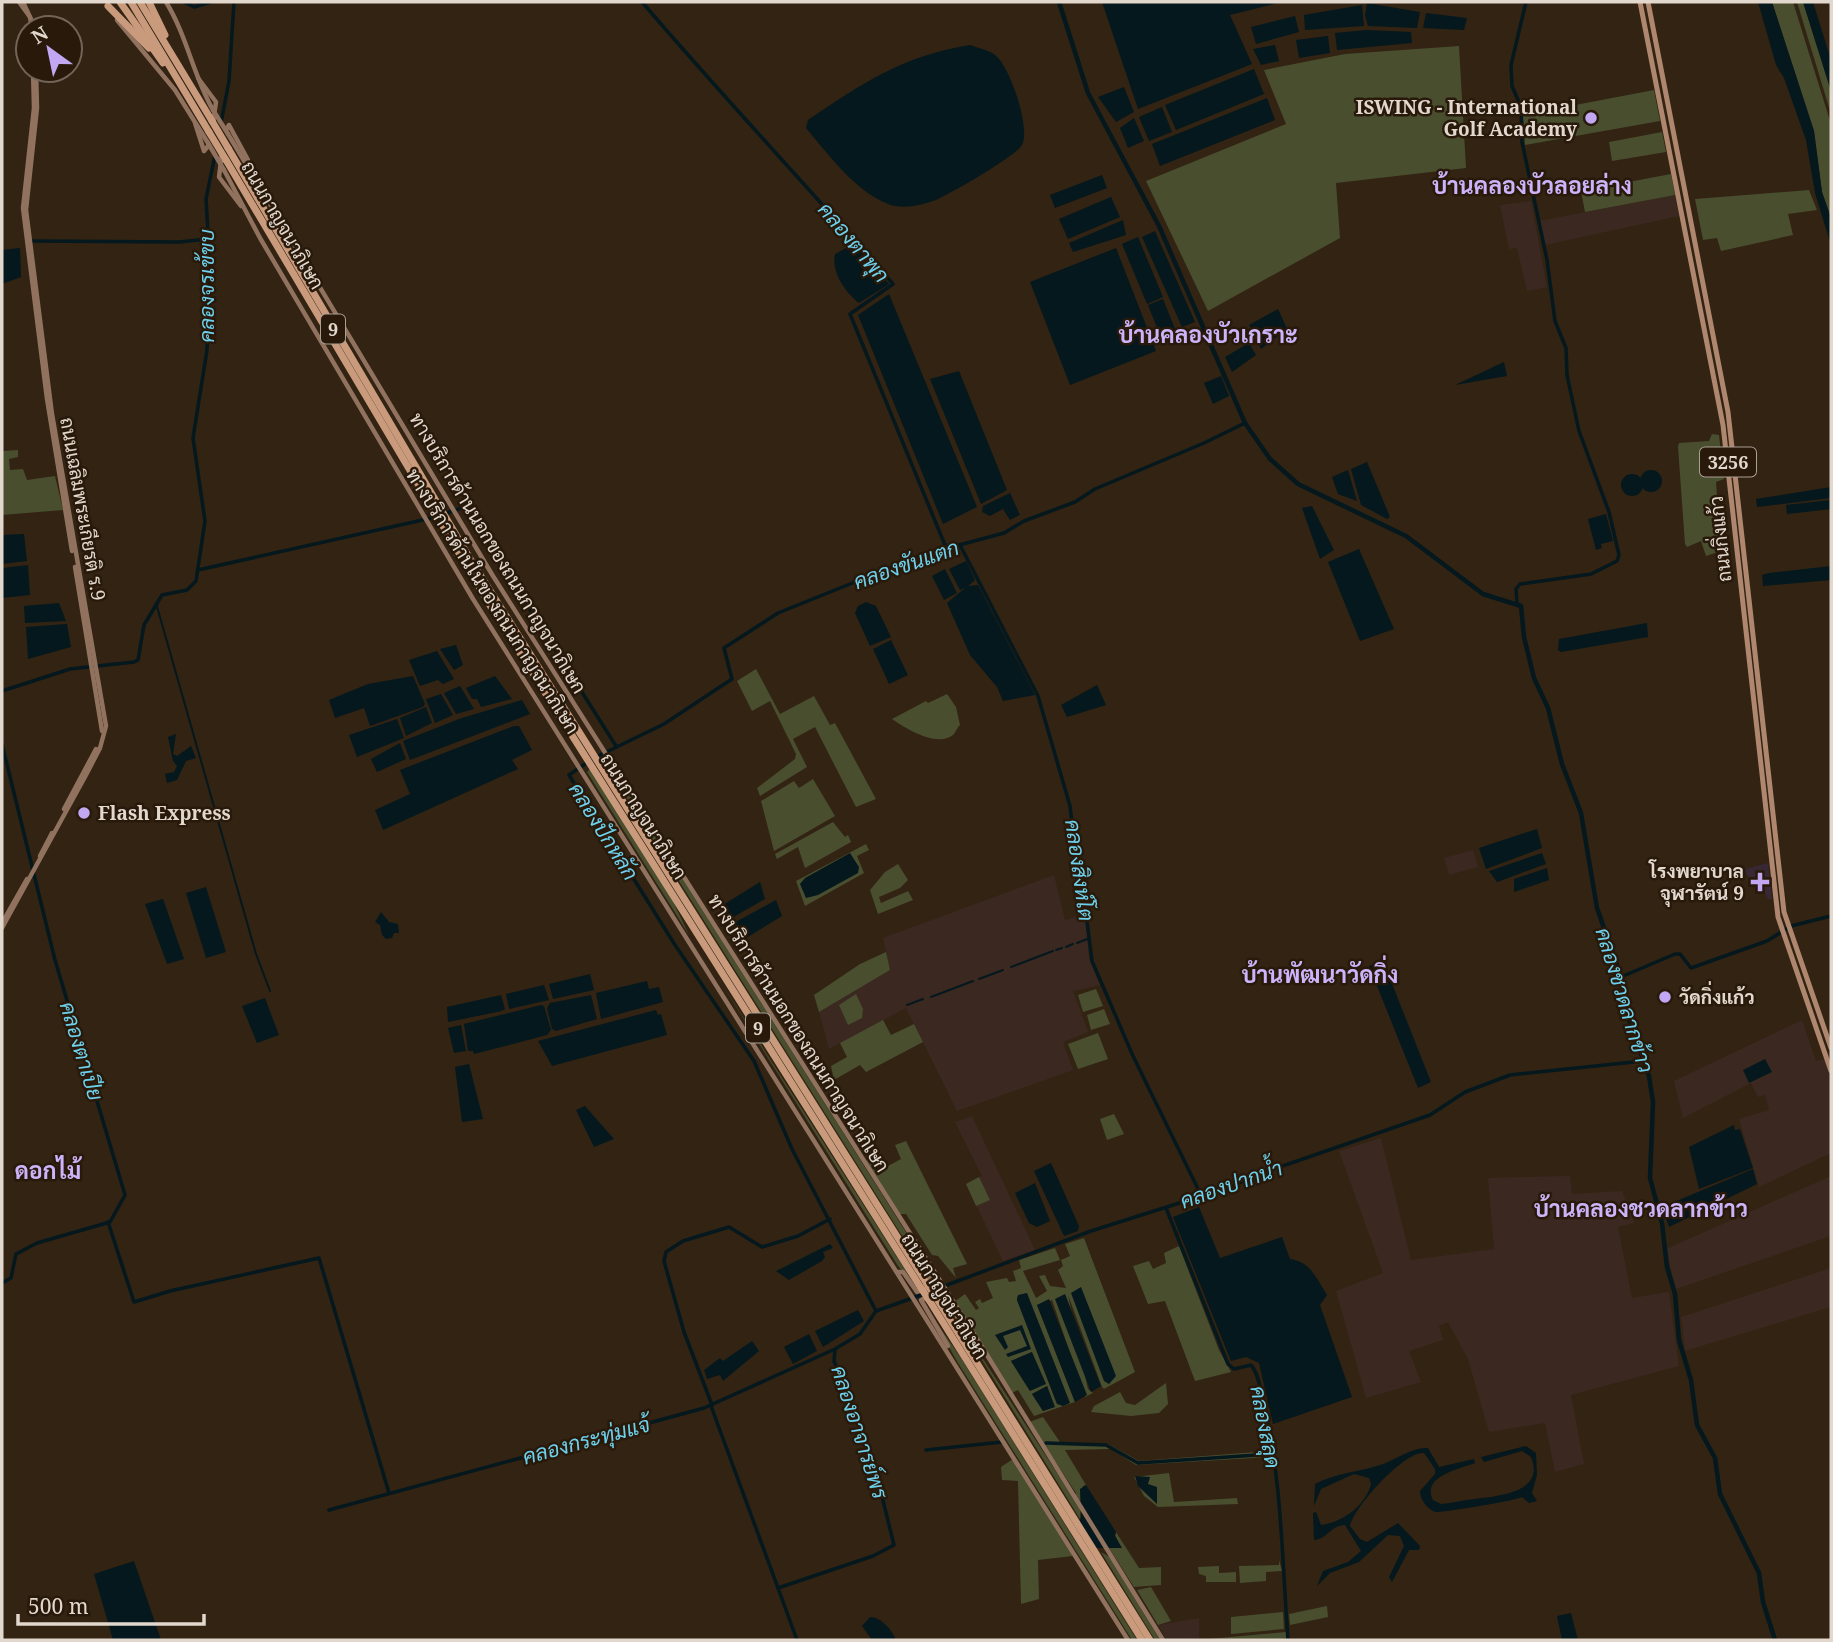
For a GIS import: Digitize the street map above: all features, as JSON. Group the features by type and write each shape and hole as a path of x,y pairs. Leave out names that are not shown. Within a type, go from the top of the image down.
{"highway":[{"path":"120,2 154,59"},
{"name":"ถนนกาญจนาภิเษก","path":"131,2 433,511"},
{"name":"ถนนกาญจนาภิเษก","path":"140,2 228,148 439,522 591,755 759,1028 1150,1640"},
{"path":"149,2 181,70"},
{"path":"106,4 154,59 180,82"},
{"name":"ถนนกาญจนาภิเษก","path":"597,766 924,1286"},
{"path":"759,1028 771,1060"},
{"name":"ถนนกาญจนาภิเษก","path":"932,1298 1142,1640"}],"main road":[{"name":"ทางบริการด้านนอกของถนนกาญจนาภิเษก","path":"166,2 185,36 197,78 213,110 457,517 1163,1640"},
{"name":"ถนนกิ่งแก้ว","path":"1640,2 1723,425 1784,926 1831,1048"},
{"name":"ถนนกิ่งแก้ว","path":"1648,2 1728,412 1767,792"},
{"name":"ทางบริการด้านในของถนนกาญจนาภิเษก","path":"154,59 208,143 244,209 433,511 473,599 1128,1640"},
{"path":"195,123 202,149 207,151 216,104 197,78"},
{"name":"ถนนเฉลิมพระเกียรติ ร.9","path":"2,926 100,743 102,725 92,652 48,411 24,222 24,180 35,84"},
{"path":"244,209 219,177 228,125 257,180"},
{"name":"ถนนกิ่งแก้ว","path":"1787,934 1831,1071"},
{"path":"898,1272 903,1272 917,1292 934,1286 920,1259 921,1254"},
{"path":"955,1362 922,1298 941,1292 969,1331"}],"shaded area":[{"path":"1102,2 1282,2 1230,15 1252,64 1138,109"},
{"path":"1758,2 1772,2 1814,131 1822,192 1831,218 1831,245 1815,193 1806,140 1784,78 1776,65"},
{"path":"1803,2 1813,2 1831,60 1831,91"},
{"path":"1367,3 1420,12 1417,28 1368,26 1365,15"},
{"path":"1362,5 1364,26 1305,30 1304,15"},
{"path":"1426,13 1467,18 1464,30 1423,28"},
{"path":"1295,16 1299,32 1256,44 1251,27"},
{"path":"1367,30 1411,32 1412,43 1337,50 1335,33"},
{"path":"1328,36 1330,53 1299,58 1296,40"},
{"path":"970,45 995,55 1007,71 1018,98 1024,137 1022,145 1008,157 936,200 906,207 894,206 876,198 843,171 806,128 808,120 885,72 924,56"},
{"path":"1275,45 1279,61 1261,65 1253,49"},
{"path":"1254,69 1264,94 1176,130 1165,105"},
{"path":"1124,87 1134,112 1116,122 1098,97"},
{"path":"1267,98 1275,120 1160,166 1152,144"},
{"path":"1162,107 1172,132 1149,141 1139,117"},
{"path":"1134,118 1144,141 1128,148 1120,128"},
{"path":"1102,175 1107,188 1055,208 1050,195"},
{"path":"1675,195 1679,216 1545,245 1539,221"},
{"path":"1111,197 1120,217 1068,239 1059,219"},
{"path":"1531,201 1547,287 1527,291 1517,248 1509,249 1500,205"},
{"path":"1123,220 1126,235 1073,252 1069,243"},
{"path":"1155,231 1195,322 1182,327 1142,237"},
{"path":"1138,237 1163,297 1147,304 1122,244"},
{"path":"854,244 889,284 859,303 840,281 834,261 835,254"},
{"path":"20,248 21,277 2,284 2,250"},
{"path":"1116,248 1156,351 1070,385 1030,282"},
{"path":"889,294 977,507 943,524 858,315"},
{"path":"1163,299 1175,329 1160,335 1148,305"},
{"path":"1278,309 1287,329 1261,349 1249,325"},
{"path":"1249,343 1256,355 1232,372 1225,357"},
{"path":"1504,362 1507,376 1455,385"},
{"path":"959,371 1007,490 981,504 930,379"},
{"path":"1221,376 1229,396 1213,404 1204,383"},
{"path":"1367,462 1390,517 1387,519 1361,505 1351,469"},
{"path":"1348,470 1357,501 1338,494 1332,477"},
{"path":"1651,470 1659,473 1662,481 1659,489 1651,492 1643,489 1640,481 1643,473"},
{"path":"1632,474 1642,481 1643,485 1636,495 1632,496 1622,489 1621,485 1628,475"},
{"path":"1831,487 1831,498 1757,507 1756,499"},
{"path":"1010,493 1020,515 1010,520 1003,509 990,516 982,512 983,506"},
{"path":"1831,500 1831,509 1787,514 1786,505"},
{"path":"1312,506 1334,550 1320,559 1302,508"},
{"path":"1606,514 1613,541 1601,544 1602,548 1596,550 1588,519"},
{"path":"24,534 27,561 2,564 2,535"},
{"path":"1359,549 1394,629 1360,641 1328,562"},
{"path":"966,561 975,580 968,586 978,585 1035,695 1003,701 997,687 970,655 947,603 965,588 960,590 949,569"},
{"path":"28,565 30,595 2,598 2,568"},
{"path":"1831,566 1831,580 1763,586 1762,575"},
{"path":"945,569 957,593 944,600 932,576"},
{"path":"866,602 876,606 891,637 870,646 855,613 858,606"},
{"path":"59,603 66,621 25,623 24,606"},
{"path":"1647,623 1648,637 1561,652 1558,650 1559,639"},
{"path":"67,624 71,647 28,659 26,627"},
{"path":"891,640 908,675 889,684 873,649"},
{"path":"456,645 463,665 454,670 440,649"},
{"path":"437,651 454,679 443,684 438,680 420,686 409,660"},
{"path":"413,676 425,704 423,707 370,726 364,708 335,718 329,700 368,684"},
{"path":"495,676 512,699 481,707 477,699 472,699 466,688"},
{"path":"1097,685 1106,705 1067,717 1061,705"},
{"path":"460,686 474,709 456,714 444,693"},
{"path":"441,694 453,715 435,723 426,699"},
{"path":"522,700 530,714 410,760 403,741 459,719"},
{"path":"426,707 432,723 406,736 400,718"},
{"path":"397,719 404,738 357,757 349,735"},
{"path":"519,726 532,750 512,760 518,769 383,830 375,810 410,794 400,770"},
{"path":"176,734 173,754 177,756 191,746 196,758 186,761 177,780 167,783 165,774 174,772 177,766 173,761 168,737"},
{"path":"400,743 406,759 377,772 371,759"},
{"path":"1537,829 1542,848 1486,869 1479,848"},
{"path":"1473,850 1478,867 1449,875 1444,858"},
{"path":"850,853 859,867 858,873 818,895 806,898 800,884 805,878"},
{"path":"1542,853 1546,864 1497,882 1489,871"},
{"name":"โรงพยาบาล จุฬารัตน์ 9","path":"1768,863 1772,899 1768,899 1760,884 1752,886 1745,869"},
{"path":"1547,868 1549,880 1514,892 1514,879"},
{"path":"1054,875 1065,920 1085,914 1089,959 1100,985 1073,991 1088,1032 1063,1042 1073,1070 957,1111 906,1008 829,1049 819,1012 890,970 883,938"},
{"path":"760,882 765,899 730,919 725,916 723,905"},
{"path":"206,887 226,952 206,958 186,893"},
{"path":"163,899 184,959 167,964 145,904"},
{"path":"776,900 782,916 743,940 732,929 732,924"},
{"path":"381,912 389,922 398,924 399,933 394,933 392,938 386,939 382,935 380,925 375,922"},
{"path":"1383,961 1431,1082 1418,1088 1369,966"},
{"path":"590,974 594,990 553,999 549,984"},
{"path":"647,981 649,989 659,987 663,1002 601,1019 596,993"},
{"path":"544,985 549,1000 509,1009 506,994"},
{"path":"501,995 505,1009 502,1011 448,1022 447,1007"},
{"path":"591,995 597,1019 556,1031 552,1029 547,1008 550,1003"},
{"path":"265,998 279,1035 257,1043 242,1006"},
{"path":"544,1006 551,1030 547,1035 474,1054 473,1051 468,1051 464,1024"},
{"path":"656,1010 658,1015 661,1014 667,1035 552,1066 538,1041"},
{"path":"1802,1020 1816,1061 1825,1059 1831,1080 1831,1153 1759,1187 1739,1119 1769,1110 1765,1095 1758,1097 1751,1083 1683,1118 1674,1081"},
{"path":"461,1025 466,1051 454,1053 448,1028"},
{"path":"1765,1059 1772,1072 1749,1083 1743,1070"},
{"path":"469,1064 483,1119 462,1122 455,1067"},
{"path":"585,1106 614,1139 594,1147 576,1110"},
{"path":"972,1116 1035,1250 1003,1261 966,1184 982,1176 955,1122"},
{"path":"1734,1125 1735,1130 1740,1129 1753,1168 1699,1189 1689,1147"},
{"path":"1381,1138 1411,1260 1494,1249 1488,1178 1570,1176 1572,1194 1622,1191 1634,1223 1618,1227 1632,1298 1669,1292 1679,1366 1571,1395 1584,1464 1555,1472 1545,1423 1489,1432 1468,1359 1448,1322 1439,1326 1443,1340 1409,1351 1421,1382 1366,1398 1336,1291 1383,1273 1339,1151"},
{"path":"1051,1163 1079,1226 1078,1231 1064,1236 1034,1171"},
{"path":"1753,1169 1757,1184 1669,1227 1662,1207"},
{"path":"1831,1176 1831,1236 1676,1289 1666,1249"},
{"path":"1035,1183 1050,1221 1037,1227 1029,1223 1015,1193"},
{"path":"1199,1207 1220,1258 1282,1237 1290,1259 1308,1267 1327,1295 1320,1305 1352,1397 1273,1424 1259,1363 1246,1357 1231,1361 1173,1217"},
{"path":"830,1244 833,1248 823,1252 825,1257 822,1261 789,1280 776,1271"},
{"path":"1831,1268 1831,1307 1685,1351 1681,1317"},
{"path":"1081,1287 1116,1376 1109,1384 1104,1381 1071,1293"},
{"path":"1027,1293 1070,1403 1063,1406 1057,1404 1017,1300 1018,1295"},
{"path":"1065,1294 1101,1386 1091,1392 1055,1299"},
{"path":"1049,1299 1087,1395 1075,1402 1037,1305"},
{"path":"858,1310 864,1321 823,1347 815,1331"},
{"path":"1022,1325 1031,1349 1008,1357 1006,1354 1027,1346 1020,1330 1003,1336 1008,1347 1005,1350 995,1335"},
{"path":"809,1334 817,1351 793,1364 784,1347"},
{"path":"752,1341 759,1351 723,1381 720,1375 707,1379 704,1370 720,1358 723,1361"},
{"path":"1032,1352 1046,1384 1030,1391 1011,1361"},
{"path":"1047,1386 1055,1407 1043,1411 1032,1394"},
{"path":"1526,1446 1536,1453 1537,1475 1532,1493 1537,1501 1529,1503 1522,1497 1435,1512 1424,1503 1420,1491 1435,1474 1435,1469 1424,1453 1405,1461 1370,1494 1360,1506 1350,1526 1360,1539 1367,1542 1398,1523 1420,1546 1419,1550 1409,1550 1392,1582 1389,1577 1404,1546 1400,1536 1388,1535 1359,1562 1330,1573 1317,1586 1323,1571 1348,1562 1361,1551 1345,1525 1336,1527 1322,1538 1314,1540 1313,1513 1316,1512 1321,1525 1345,1517 1359,1506 1371,1484 1369,1478 1354,1474 1321,1489 1314,1506 1315,1484 1428,1448 1439,1467 1474,1459 1475,1463 1437,1479 1432,1485 1433,1500 1441,1504 1495,1496 1526,1485 1532,1478 1534,1469 1531,1457 1522,1451 1484,1462 1481,1457"},
{"path":"1135,1476 1150,1477 1148,1484 1157,1487 1157,1504 1138,1486"},
{"path":"1086,1485 1116,1532 1115,1536 1122,1548 1088,1548 1076,1527 1081,1518 1080,1489"},
{"path":"134,1561 161,1640 113,1640 94,1574"},
{"path":"1571,1613 1578,1640 1562,1640 1557,1616"},
{"path":"870,1617 886,1625 896,1640 872,1640 862,1626"},
{"path":"1199,1618 1199,1638 1167,1640 1158,1625"}],"green space":[{"path":"1772,2 1793,2 1831,124 1831,218 1822,192 1814,131"},
{"path":"1797,2 1803,2 1831,91 1831,114"},
{"path":"1459,46 1466,168 1336,183 1340,238 1208,311 1146,181 1286,124 1264,70 1345,54"},
{"name":"ISWING - International Golf Academy","path":"1654,90 1660,121 1525,145 1523,115"},
{"path":"1662,132 1666,152 1612,161 1609,142"},
{"path":"1671,174 1675,195 1585,212 1581,191"},
{"path":"1809,190 1817,210 1788,214 1793,235 1721,251 1717,238 1703,240 1695,199"},
{"path":"1712,434 1719,435 1724,479 1716,482 1721,551 1706,556 1701,541 1687,547 1685,544 1678,447 1679,443 1709,441"},
{"path":"18,450 18,457 9,459 10,470 23,469 27,480 55,476 63,510 2,515 2,451"},
{"path":"756,669 780,714 814,696 830,725 835,723 876,799 856,807 815,727 793,739 807,767 760,796 757,788 795,759 796,754 770,701 752,711 737,681"},
{"path":"947,694 956,707 960,725 954,734 947,738 922,736 892,719 926,701 928,703"},
{"path":"608,760 916,1248 933,1285 623,792 605,762"},
{"path":"590,769 670,895 689,935 587,772"},
{"path":"813,779 835,816 774,851 761,801 794,781 799,788"},
{"path":"833,822 845,837 848,835 851,842 805,868 798,847 777,859 775,854"},
{"path":"866,844 869,850 857,856 864,873 805,906 796,881"},
{"path":"898,864 908,880 900,888 879,897 881,903 908,891 913,900 878,914 870,890 885,872"},
{"path":"886,952 890,970 819,1012 814,995 860,964"},
{"path":"715,973 918,1290 898,1266"},
{"path":"1096,989 1103,1006 1083,1012 1078,995"},
{"path":"856,994 863,1009 862,1018 848,1025 839,1005"},
{"path":"1104,1009 1110,1024 1091,1030 1087,1015"},
{"path":"883,1020 891,1035 914,1024 923,1042 866,1072 860,1065 834,1080 831,1066 847,1057 840,1043"},
{"path":"1098,1033 1108,1059 1078,1069 1068,1044"},
{"path":"1114,1114 1124,1134 1107,1140 1100,1119"},
{"path":"906,1141 967,1264 953,1268 956,1278 938,1256 932,1255 906,1214 899,1214 866,1161 877,1154 888,1166 901,1159 895,1145"},
{"path":"979,1177 990,1200 976,1206 966,1184"},
{"path":"1084,1238 1135,1372 1104,1389 1102,1387 1068,1295 1088,1389 1093,1393 1085,1397 1052,1300 1037,1305 1075,1402 1034,1416 1018,1390 1012,1393 954,1302 965,1294 976,1310 979,1308 975,1302 980,1299 982,1303 993,1298 986,1282 1007,1278 1009,1282 1016,1281 1013,1271 1021,1268 1019,1260 1055,1248 1060,1260 1023,1271 1036,1298 1047,1291 1039,1276 1045,1275 1050,1286 1066,1288 1058,1270 1063,1266 1061,1260 1070,1256 1065,1244","holes":["1026,1293 1045,1339 1057,1404 1017,1300 1017,1297","1032,1352 1030,1391 1011,1361","1047,1386 1054,1407 1043,1411 1032,1394"]},
{"path":"1179,1246 1219,1350 1231,1372 1195,1381 1165,1301 1148,1304 1133,1266 1149,1261 1153,1269 1166,1263 1164,1253"},
{"path":"948,1305 1074,1499 1076,1493 1029,1422 1043,1417 1060,1442 1108,1444 1139,1461 1270,1451 1270,1457 1136,1465 1111,1449 1065,1450 1086,1485 1083,1486 1080,1519"},
{"path":"930,1313 961,1358 1137,1640 1132,1640 958,1363"},
{"path":"1166,1383 1168,1404 1159,1413 1131,1416 1091,1412 1094,1406 1120,1392 1126,1403 1135,1405"},
{"path":"1013,1459 1073,1556 1038,1560 1039,1599 1021,1604 1018,1481 1002,1480 1001,1467"},
{"path":"1169,1473 1174,1502 1237,1498 1238,1504 1158,1507 1144,1496 1134,1477"},
{"path":"1116,1532 1139,1568 1161,1567 1161,1585 1134,1587 1109,1548 1121,1548"},
{"path":"1101,1552 1110,1557 1160,1640 1155,1640"},
{"path":"1279,1560 1282,1571 1266,1572 1266,1581 1240,1583 1239,1566 1279,1565"},
{"path":"1219,1566 1219,1573 1236,1572 1236,1582 1206,1582 1206,1576 1199,1574 1198,1567"},
{"path":"1151,1587 1171,1621 1158,1625 1137,1590"},
{"path":"1327,1606 1328,1617 1290,1625 1289,1614"},
{"path":"1283,1612 1284,1629 1231,1634 1231,1617"},
{"path":"1286,1632 1286,1640 1197,1640"}],"waterway":[{"name":"คลองจรเข้ขบ","path":"184,2 194,7 211,2"},
{"name":"คลองจรเข้ขบ","path":"221,123 229,81 234,2"},
{"name":"คลองตาพุก","path":"642,2 893,284 850,314 947,550"},
{"name":"คลองชวดลากข้าว","path":"1059,2 1088,93 1159,226 1245,423 1270,459 1298,484 1406,536 1483,594 1521,606 1524,637 1534,678 1548,708 1562,764 1581,813 1597,908 1621,977 1630,1023 1649,1076 1653,1102 1650,1178 1662,1223 1667,1267 1675,1294 1679,1340 1691,1380 1697,1425 1715,1458 1720,1494 1759,1573 1763,1602 1775,1640"},
{"path":"1517,603 1516,589 1520,584 1591,574 1617,561 1619,555 1609,512 1579,431 1567,375 1566,348 1555,321 1547,260 1522,142 1521,107 1512,86 1511,65 1526,2"},
{"name":"คลองจรเข้ขบ","path":"2,691 70,669 138,660 144,625 162,595 187,590 196,581 205,521 193,438 207,350 210,267 206,199 215,155"},
{"path":"33,241 179,242 208,239"},
{"name":"คลองขันแตก","path":"594,758 664,724 732,679 724,648 778,613 922,555 1004,533 1024,521 1075,502 1095,489 1245,423"},
{"name":"คลองปักหลัก","path":"443,514 462,508 474,512 498,559 616,746"},
{"name":"คลองปักหลัก","path":"198,570 436,517"},
{"name":"คลองสิงห์โต","path":"960,545 1038,696 1070,806 1080,893 1086,914 1092,961 1133,1056 1201,1195"},
{"path":"156,603 256,954 270,991"},
{"name":"คลองตาเปีย","path":"2,744 55,960 125,1195 110,1222 37,1243 16,1254 11,1278 2,1283"},
{"name":"คลองปักหลัก","path":"588,762 569,775 675,945 754,1061 792,1149 876,1311"},
{"path":"1621,977 1675,954 1680,954 1691,968 1767,941 1791,926 1831,916"},
{"path":"1077,943 1090,938"},
{"path":"1066,947 1073,944"},
{"path":"1056,950 1062,948"},
{"path":"1011,967 1053,951"},
{"path":"979,979 1003,970"},
{"path":"931,997 973,981"},
{"path":"907,1005 923,999"},
{"name":"คลองปากน้ำ","path":"931,1291 1091,1231 1233,1186 1254,1176 1430,1115 1465,1092 1510,1075 1643,1061"},
{"name":"คลองสลุด","path":"1166,1208 1228,1364 1234,1369 1251,1365 1259,1382 1278,1490 1288,1640"},
{"path":"712,1405 684,1332 664,1261 666,1252 683,1241 729,1227 762,1247 798,1236 830,1219"},
{"path":"108,1222 134,1302 170,1291 319,1258 389,1493"},
{"name":"คลองกระทุ่มแจ้","path":"329,1510 704,1408 835,1349 860,1334 876,1311 924,1294"},
{"name":"คลองอาจารย์พร","path":"797,1640 778,1588 873,1556 894,1545 873,1460 834,1361 835,1350"},
{"path":"711,1406 778,1588"},
{"path":"926,1450 1002,1442"},
{"path":"1046,1443 1106,1445 1138,1463 1273,1454"}],"place":[{"name":"ISWING - International Golf Academy","path":"1591,118"},
{"name":"Flash Express","path":"84,813"},
{"name":"โรงพยาบาล จุฬารัตน์ 9","path":"1760,882"},
{"name":"วัดกิ่งแก้ว","path":"1665,997"}],"district":[{"name":"บ้านคลองบัวลอยล่าง","path":"1532,185"},
{"name":"บ้านคลองบัวเกราะ","path":"1208,334"},
{"name":"บ้านพัฒนาวัดกิ่ง","path":"1320,974"},
{"name":"ดอกไม้","path":"48,1170"},
{"name":"บ้านคลองชวดลากข้าว","path":"1641,1208"}]}
